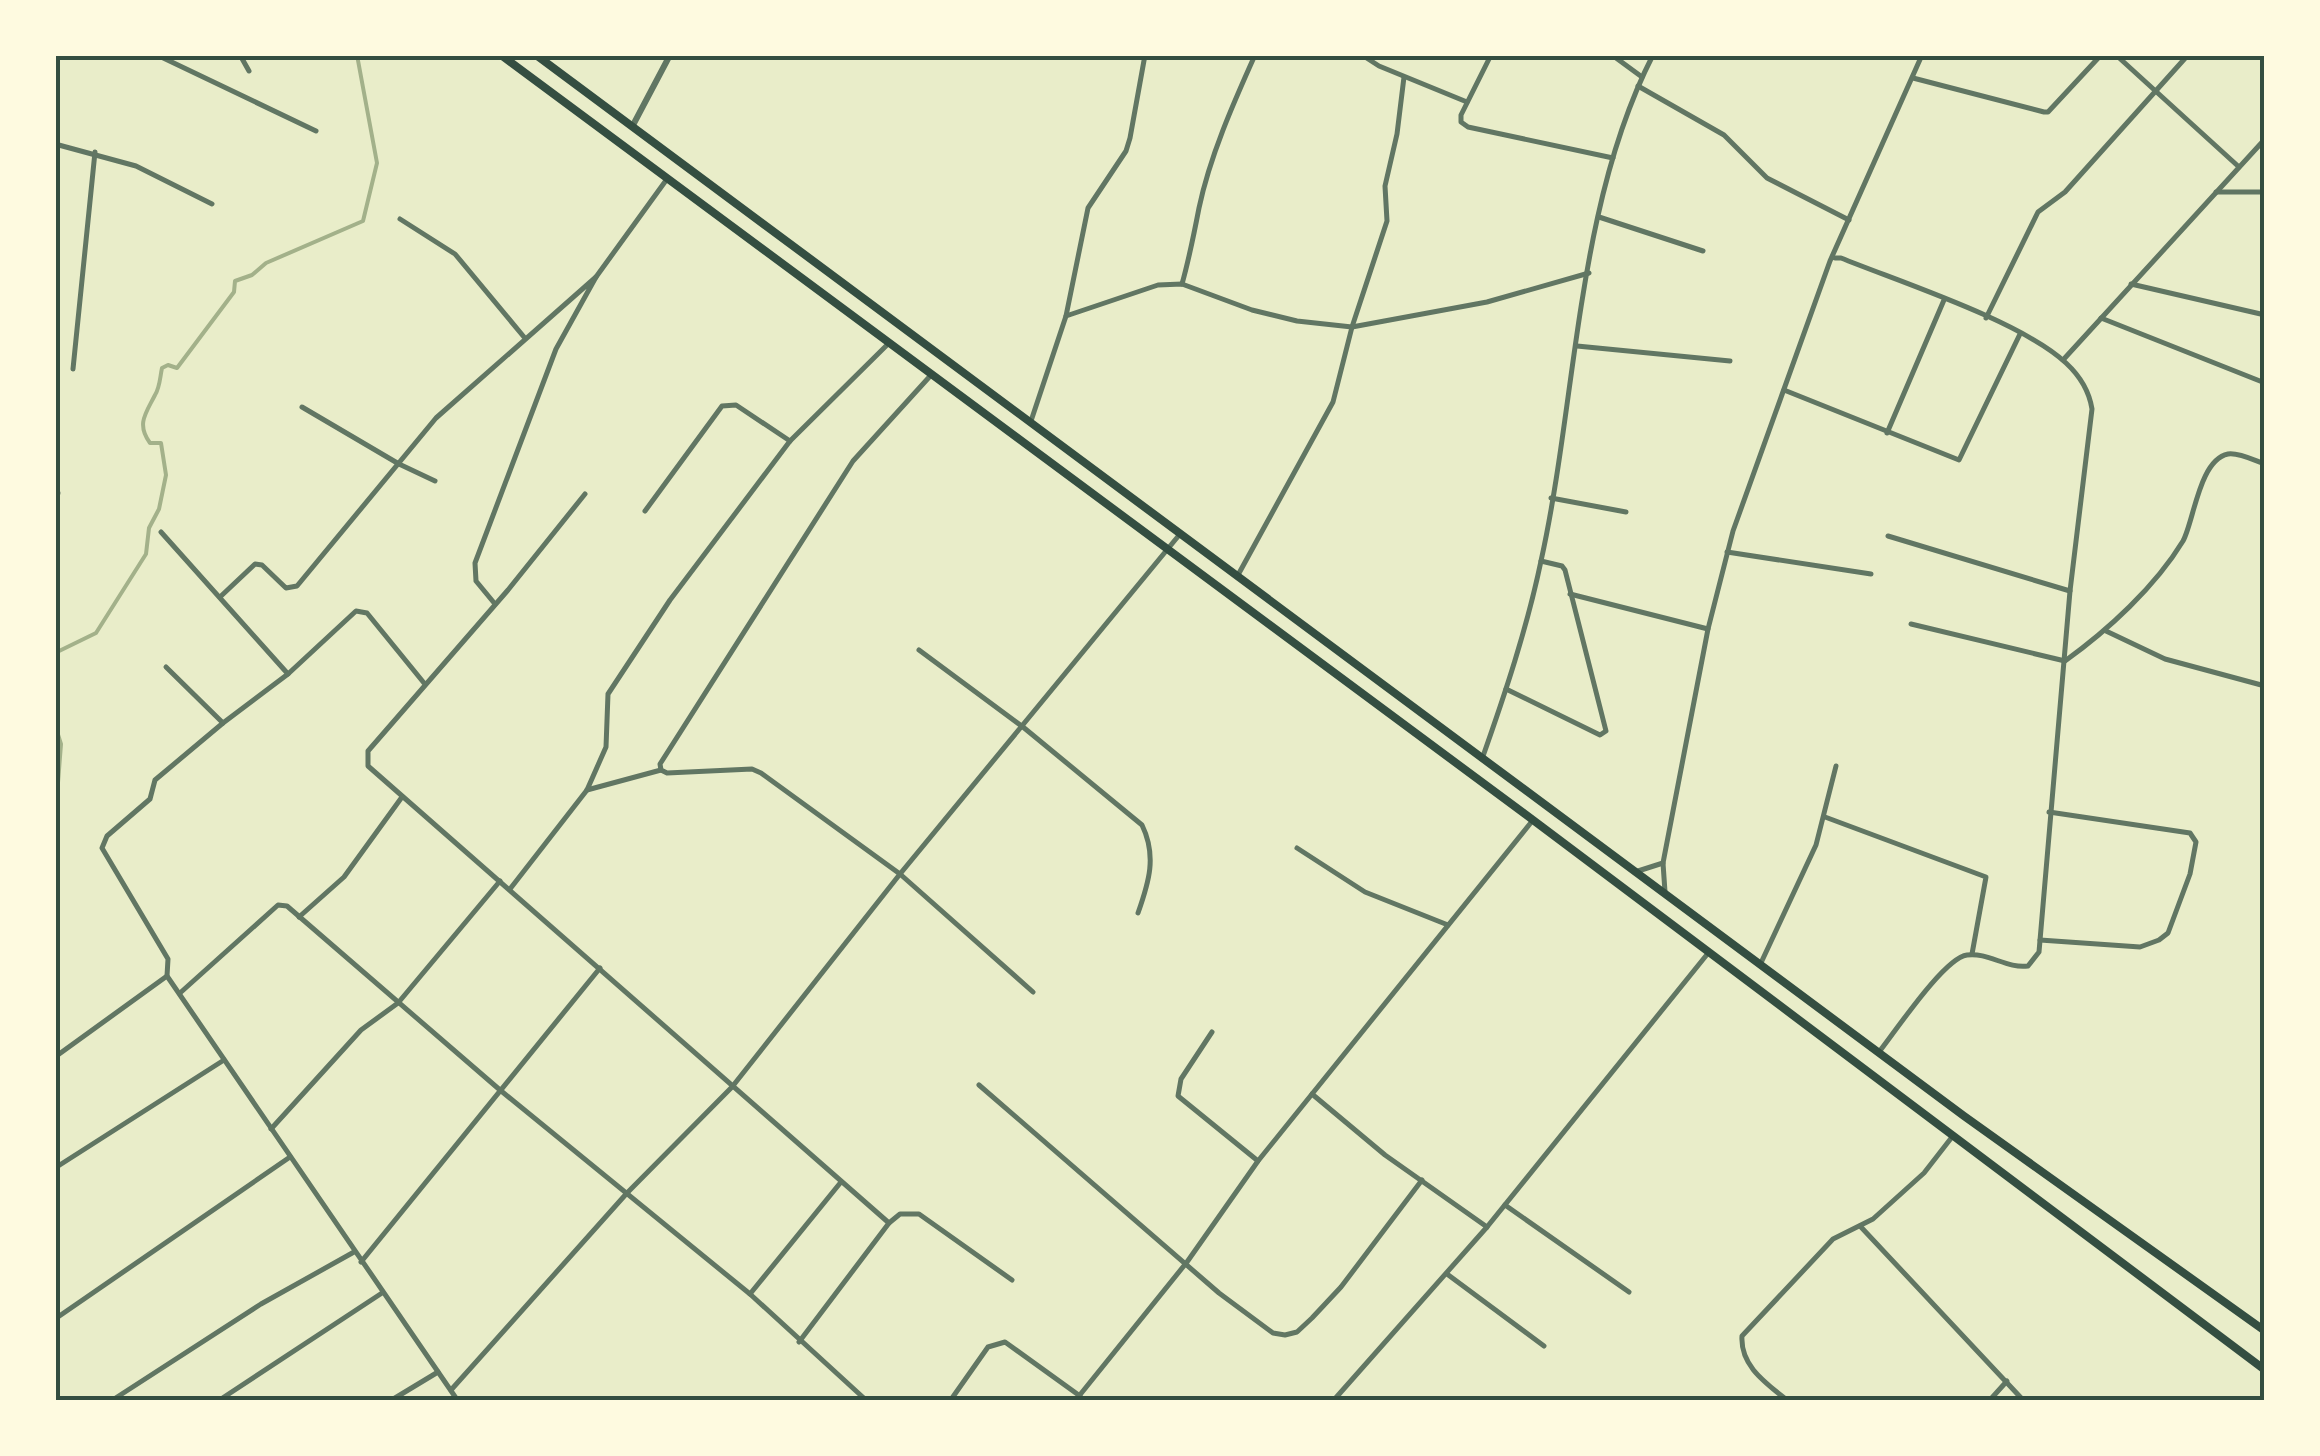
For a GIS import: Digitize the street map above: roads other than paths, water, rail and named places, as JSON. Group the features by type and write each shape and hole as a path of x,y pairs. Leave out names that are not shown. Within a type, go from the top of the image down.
{"main road":[{"path":"501,55 1533,820 2265,1370"},
{"path":"536,55 1760,965 2265,1331"}],"street":[{"path":"158,55 316,131"},
{"path":"240,55 248,71"},
{"path":"632,127 670,55"},
{"path":"1031,423 1066,316 1088,208 1126,151 1130,138 1144,55"},
{"path":"1182,284 1200,204 1255,55"},
{"path":"1362,55 1467,102"},
{"path":"1612,55 1642,78"},
{"path":"1482,759 1506,690 1541,561 1599,217 1613,158 1653,55"},
{"path":"1666,892 1663,863 1726,552 1830,261 1922,55"},
{"path":"1913,78 2048,112 2101,55"},
{"path":"2116,55 2239,167"},
{"path":"1986,318 2034,218 2059,198 2188,55"},
{"path":"1489,59 1461,115 1468,128 1613,158"},
{"path":"1237,576 1333,402 1352,327 1387,221 1385,186 1404,77"},
{"path":"1638,86 1724,135 1767,178 1850,220"},
{"path":"2064,360 2265,139"},
{"path":"55,144 96,152 136,166 212,204"},
{"path":"73,369 96,152"},
{"path":"496,604 476,581 475,563 556,349 596,277 667,179"},
{"path":"2216,192 2265,192"},
{"path":"1599,217 1703,251"},
{"path":"400,218 455,254 524,338"},
{"path":"1834,258 2020,334 2064,360 2090,392 2092,409 2070,591 2040,952 2028,966 2020,967 1972,954 1950,962 1879,1052"},
{"path":"1066,316 1158,285 1182,284 1267,314 1352,327 1487,302 1589,273"},
{"path":"220,597 255,564 262,565 286,588 298,586 436,418 596,277"},
{"path":"2130,284 2265,315"},
{"path":"1887,433 1944,300"},
{"path":"2100,318 2265,384"},
{"path":"1784,390 1960,460 2020,334"},
{"path":"510,889 586,790 606,747 608,694 670,600 790,441 890,342"},
{"path":"1577,346 1730,361"},
{"path":"661,770 662,757 853,461 932,374"},
{"path":"645,511 722,406 736,404 790,441"},
{"path":"302,407 436,482"},
{"path":"1912,624 2065,661 2106,631 2184,538 2198,491 2208,473 2227,454 2265,464"},
{"path":"55,484 55,506"},
{"path":"585,494 366,756 368,766 889,1222"},
{"path":"1551,498 1626,512"},
{"path":"161,532 288,674"},
{"path":"451,1390 628,1194 732,1087 900,874 1180,534"},
{"path":"1888,536 2070,591"},
{"path":"1726,552 1872,574"},
{"path":"1506,690 1600,735 1606,731 1562,566 1541,561"},
{"path":"1570,594 1708,630"},
{"path":"425,684 367,613 360,610 288,674 155,780 150,799 103,842 104,853 168,959 166,976 458,1401"},
{"path":"2106,631 2165,658 2265,686"},
{"path":"919,650 1023,726 1142,825 1150,841 1152,868 1138,912"},
{"path":"166,668 223,723"},
{"path":"1760,965 1816,844 1836,766"},
{"path":"586,790 661,770 761,772 900,874 1033,992"},
{"path":"299,917 344,878 402,797"},
{"path":"2040,940 2140,947 2160,940 2168,933 2190,874 2196,842 2190,833 2049,812"},
{"path":"1825,818 1982,874 1987,883 1972,954"},
{"path":"950,1401 988,1346 1005,1342 1078,1398 1186,1262 1258,1161 1533,820"},
{"path":"1297,848 1365,892 1448,925"},
{"path":"1637,871 1663,863"},
{"path":"271,1130 362,1030 398,1002 500,881"},
{"path":"180,993 278,905 287,906 500,1090 750,1294 798,1342 867,1401"},
{"path":"1333,1401 1487,1227 1709,952"},
{"path":"360,1262 600,968"},
{"path":"55,1057 166,976"},
{"path":"1212,1032 1181,1079 1178,1096 1258,1161"},
{"path":"55,1168 224,1060"},
{"path":"979,1086 1220,1293 1273,1332 1285,1335 1297,1332 1341,1287 1422,1180"},
{"path":"1312,1094 1384,1155 1487,1227"},
{"path":"1788,1401 1752,1369 1741,1352 1742,1336 1832,1239 1873,1220 1924,1172 1954,1134"},
{"path":"55,1319 290,1157"},
{"path":"750,1294 842,1182"},
{"path":"1505,1205 1629,1292"},
{"path":"798,1342 889,1222 900,1214 919,1214 1012,1280"},
{"path":"1860,1226 2024,1401"},
{"path":"110,1401 261,1304 354,1252"},
{"path":"1447,1274 1544,1346"},
{"path":"222,1400 382,1293"},
{"path":"390,1401 438,1372"},
{"path":"1989,1401 2007,1381"}],"waterway":[{"path":"55,653 96,633 146,554 149,528 159,509 166,475 161,443 150,443 143,424 162,368 177,368 234,292 235,281 252,275 266,263 363,221 377,163 357,55"},
{"path":"55,725 61,744 55,821"}]}
